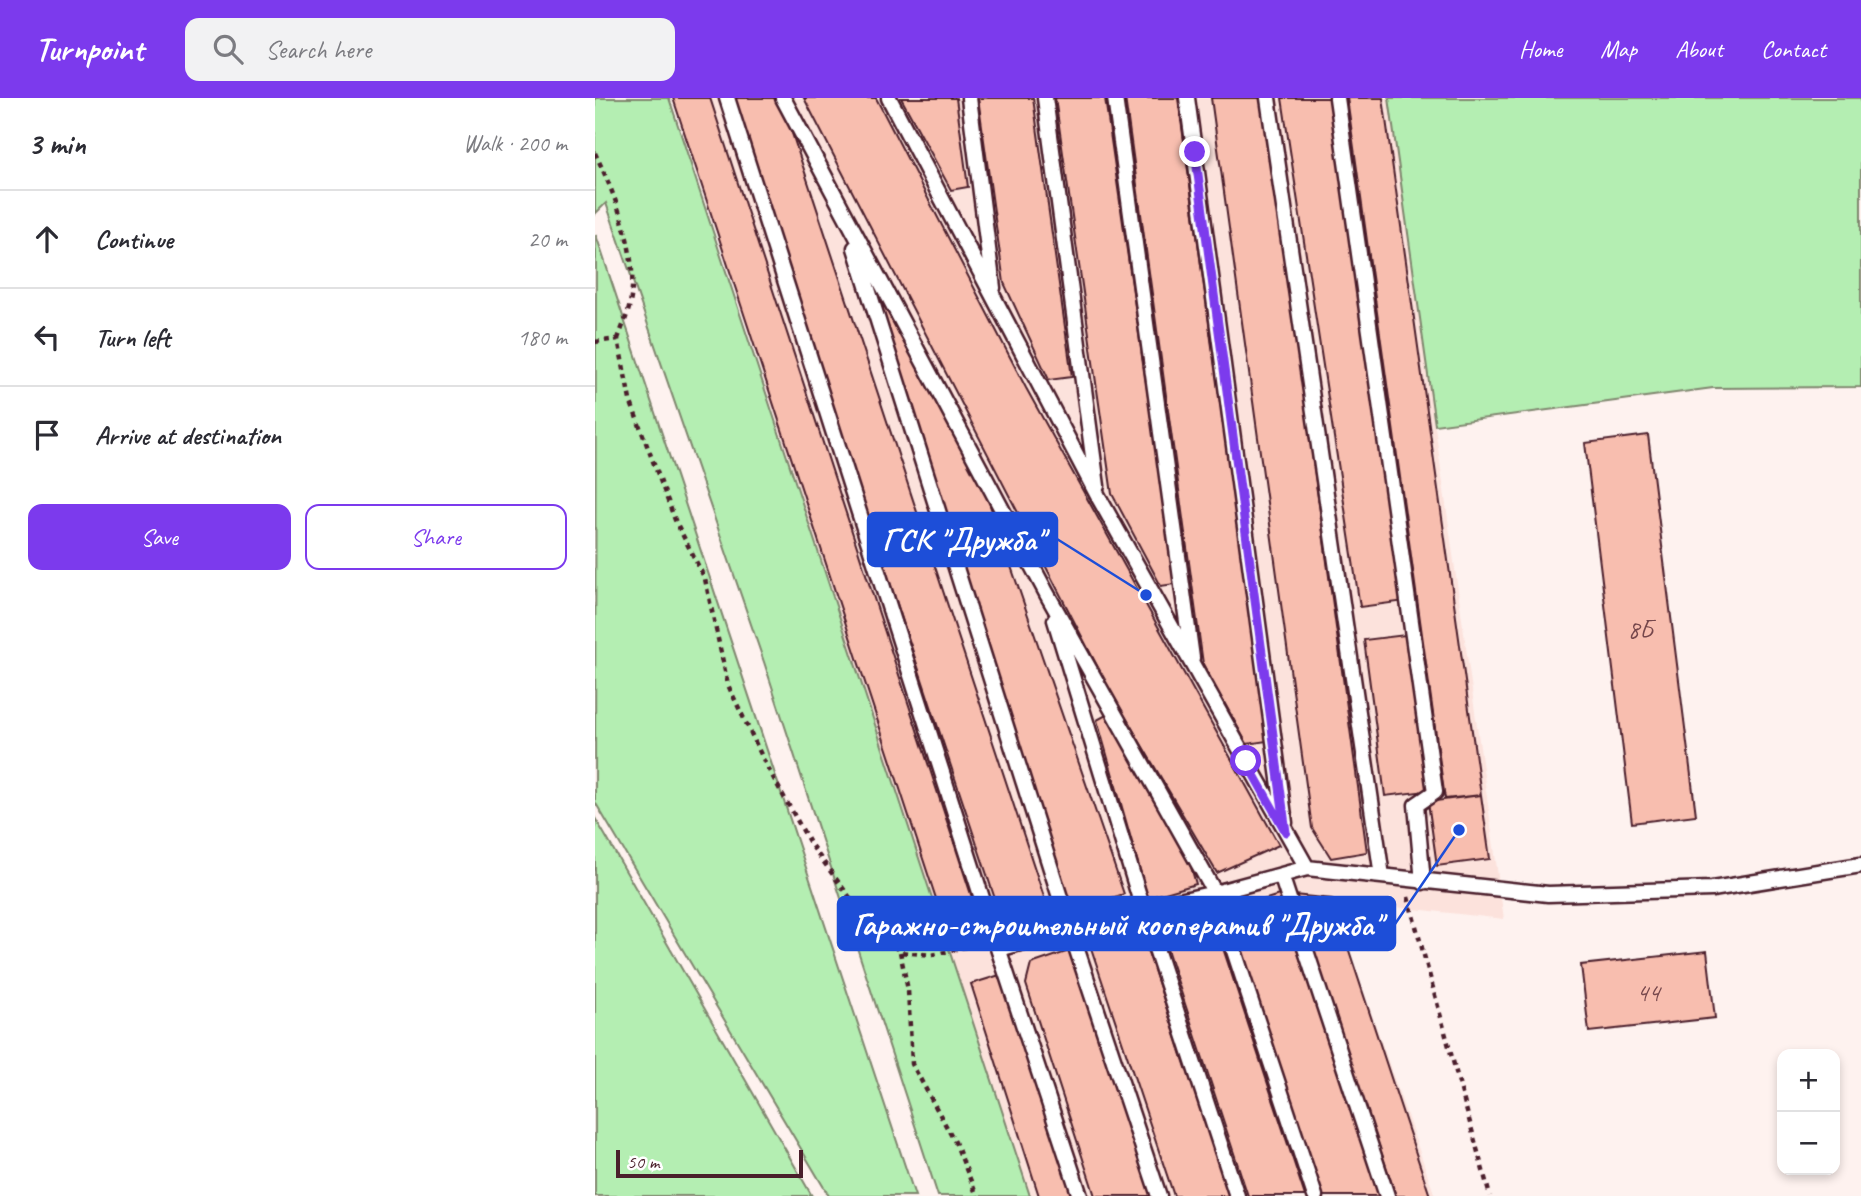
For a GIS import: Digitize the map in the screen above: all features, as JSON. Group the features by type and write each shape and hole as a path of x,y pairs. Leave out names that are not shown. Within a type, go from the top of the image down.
{"lane":[{"path":"727,98 1080,1196"},
{"path":"783,98 1047,594 1215,893 1315,1196"},
{"path":"889,98 1099,498 1307,869"},
{"path":"969,98 995,299"},
{"path":"1045,98 1099,498"},
{"path":"1115,98 1193,666"},
{"path":"1187,98 1286,832"},
{"path":"1268,98 1382,876"},
{"path":"1337,98 1435,792 1416,805 1423,882"},
{"path":"843,212 1070,929 1159,1196"},
{"path":"1047,594 1143,909 1237,1196"},
{"path":"997,944 1070,929 1307,869 1548,894 1712,889 1861,864"},
{"path":"1281,875 1387,1196"}],"path":[{"path":"595,153 615,194 632,265 630,303 618,339 635,412 675,520 705,579 728,685 765,763 810,845 851,899 900,952 908,990 912,1064 955,1142 977,1196"},
{"path":"595,342 618,339"},
{"path":"1403,880 1490,1196"},
{"path":"900,952 932,955 997,944"}],"shaded area":[{"path":"674,98 1389,98 1504,919 1332,900 1435,1196 1028,1196 945,948"}],"green space":[{"path":"595,98 669,98 1030,1196 938,1196 764,662 606,203 595,214"},
{"path":"1389,98 1861,98 1861,387 1713,388 1435,425"},
{"path":"596,235 915,1196 829,1196 595,802"},
{"path":"595,818 605,835 812,1196 595,1196"}],"building":[{"path":"673,98 710,98 979,919 946,929"},
{"path":"729,98 778,98 784,109 1046,903 1023,911 997,905"},
{"path":"804,98 876,98 1026,388 1279,845 1217,873 1110,691"},
{"path":"901,98 956,98 968,187 951,190"},
{"path":"978,98 1033,98 1072,377 1049,380 1004,283"},
{"path":"1055,98 1105,98 1175,584 1161,586 1112,494"},
{"path":"1125,98 1178,98 1267,741 1247,744 1203,664"},
{"path":"1211,98 1263,98 1367,852 1331,858 1312,828"},
{"path":"1282,98 1334,98 1406,601 1360,607"},
{"path":"1347,98 1383,98 1481,795 1445,799"},
{"path":"880,292 983,485 1124,894 1072,911 873,294"},
{"path":"1648,435 1696,815 1632,823 1585,443"},
{"path":"1405,635 1427,791 1385,796 1364,640"},
{"path":"1108,714 1188,857 1196,884 1148,898 1097,720"},
{"path":"1481,795 1490,859 1437,866 1428,802"},
{"path":"1279,895 1379,1196 1323,1196 1228,911"},
{"path":"1294,895 1332,899 1430,1196 1396,1196"},
{"path":"1215,924 1305,1196 1248,1196 1164,940"},
{"path":"1141,931 1229,1196 1174,1196 1091,948"},
{"path":"1069,951 1151,1196 1095,1196 1026,984 1031,964"},
{"path":"1707,951 1715,1018 1589,1032 1581,965"},
{"path":"1003,974 1075,1196 1039,1196 971,984"}],"place":[{"name":"ГСК \"Дружба\"","path":"1146,595"},
{"name":"Гаражно-строительный кооператив \"Дружба\"","path":"1459,830"}],"route":[{"path":"1195,152 1286,832 1246,761"}]}
